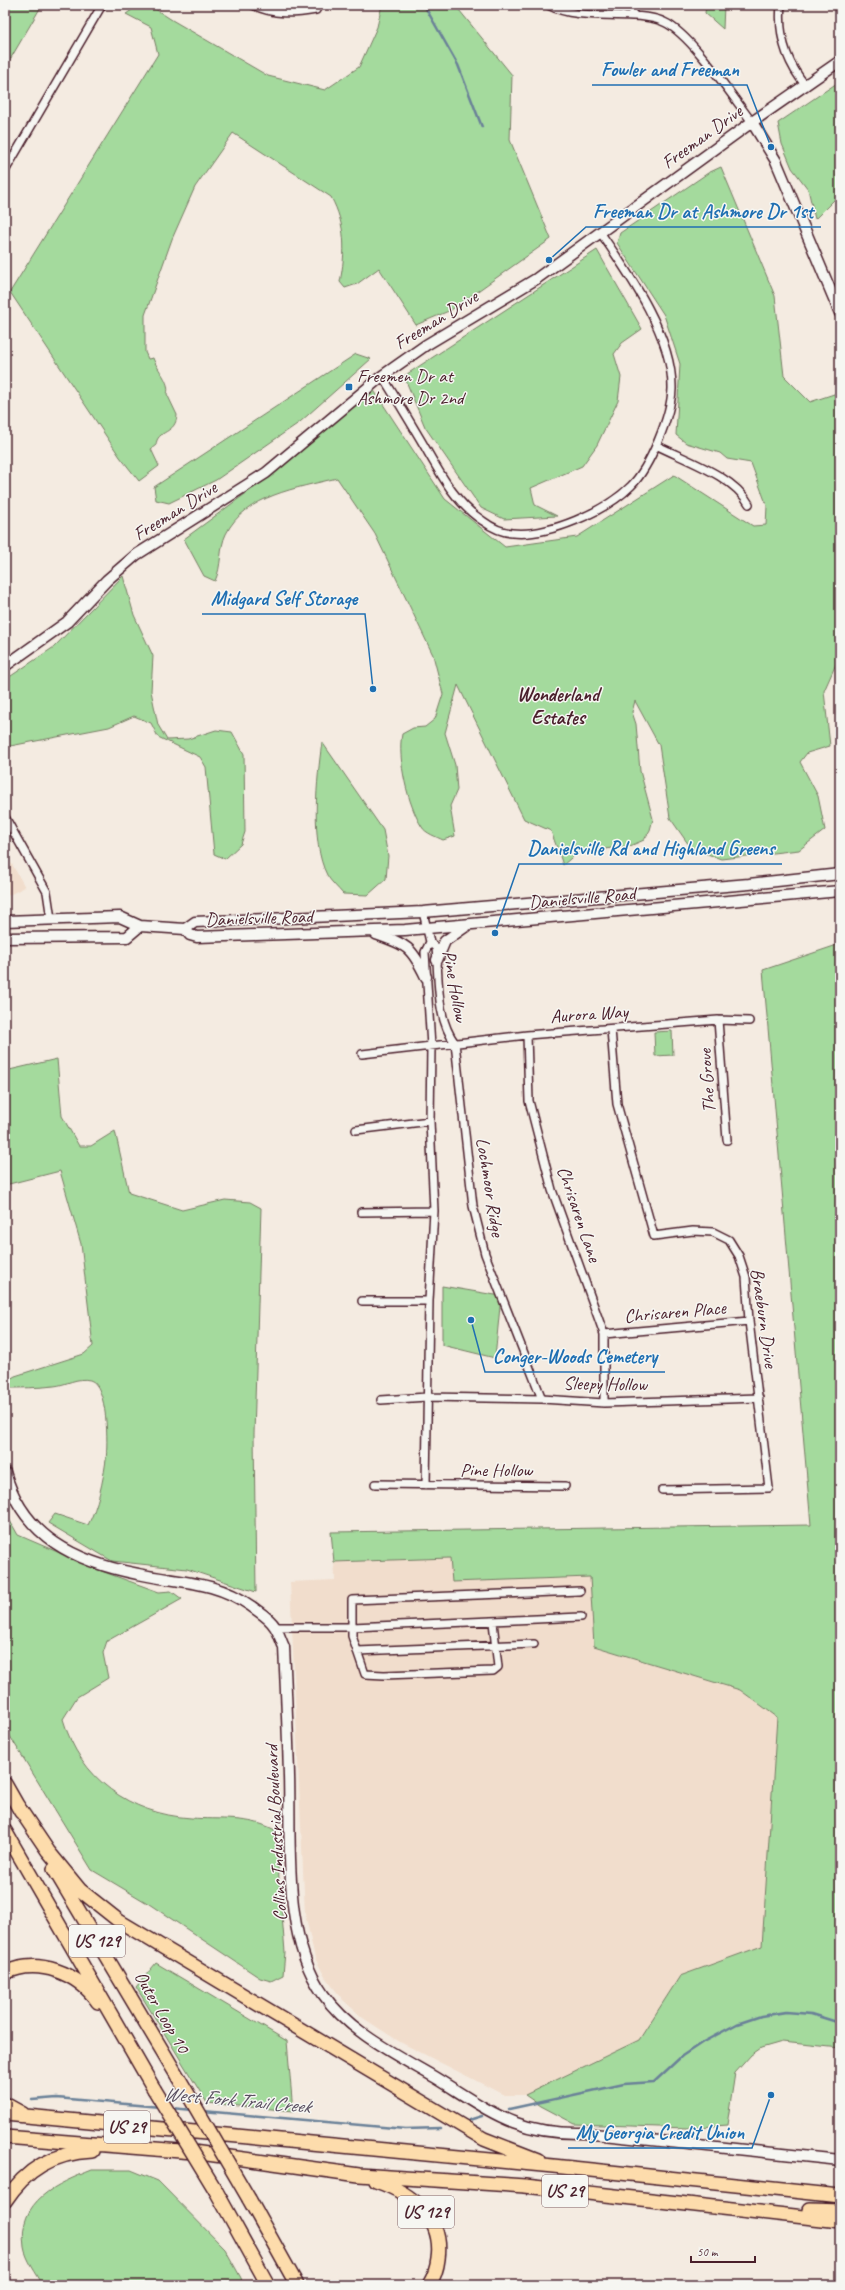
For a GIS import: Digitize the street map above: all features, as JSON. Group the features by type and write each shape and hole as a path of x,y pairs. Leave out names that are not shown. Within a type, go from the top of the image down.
{"highway":[{"name":"Outer Loop 10","path":"5,1784 249,2199 290,2272"},
{"path":"17,1805 48,1851 80,1890 119,1921 484,2139 553,2166"},
{"path":"5,1831 53,1911 154,2089 216,2191 268,2285"},
{"path":"5,1973 17,1969 44,1967 71,1977 94,1997 132,2051"},
{"path":"5,2104 28,2117"},
{"name":"US 29","path":"5,2114 553,2166 840,2196"},
{"name":"US 29","path":"5,2137 192,2152 359,2175 525,2186 840,2221"},
{"path":"5,2201 28,2173 52,2158 66,2153 138,2148"},
{"name":"US 129","path":"359,2175 388,2185 406,2194 428,2214 436,2230 439,2249 437,2266 429,2285"},
{"path":"770,2214 801,2210 840,2211"},
{"path":"247,2248 263,2285"},
{"path":"290,2272 297,2285"},
{"name":"US 129","path":"290,2272 305,2285"}],"street":[{"path":"5,171 102,5"},
{"path":"253,5 276,13 316,10"},
{"path":"548,5 558,10 583,14 633,16 664,22 686,37 752,122 776,161 840,313"},
{"path":"633,5 633,16"},
{"path":"781,5 780,32 785,50 795,73 806,86"},
{"name":"Freeman Drive","path":"5,666 67,622 107,580 136,555 266,473 382,376 426,345 536,279 752,122 840,61"},
{"path":"382,376 449,487 467,508 482,521 495,528 511,533 528,533 557,526 607,505 632,484 656,445 669,408 672,390 668,361 644,301 600,232"},
{"path":"656,445 730,483 741,492 749,504"},
{"path":"5,817 47,892 51,919"},
{"name":"Danielsville Road","path":"5,921 120,917 140,926 185,929 195,922 423,912 726,886 840,874"},
{"name":"Danielsville Road","path":"185,929 190,935 197,937 427,929 840,891"},
{"path":"423,912 430,942"},
{"path":"437,960 442,946 449,937 469,925"},
{"path":"5,938 127,937 140,926"},
{"path":"370,932 399,942 408,948 416,956 426,977"},
{"name":"Pine Hollow","path":"426,1485 429,1301 434,1211 430,1121 431,1046 424,952 430,942 436,948 446,1032 454,1043"},
{"name":"Aurora Way","path":"431,1046 527,1035 611,1028 718,1020 749,1021"},
{"name":"The Grove","path":"718,1020 727,1140"},
{"name":"Braeburn Drive","path":"611,1028 617,1104 654,1236 693,1231 713,1232 729,1240 739,1256 746,1277 749,1321 769,1488 662,1490"},
{"name":"Chrisaren Lane","path":"527,1035 529,1101 552,1190 604,1334 604,1403"},
{"name":"Lochmoor Ridge","path":"454,1043 473,1206 485,1254 542,1399"},
{"path":"362,1054 431,1046"},
{"path":"356,1130 430,1121"},
{"path":"361,1212 434,1211"},
{"path":"362,1301 429,1301"},
{"name":"Chrisaren Place","path":"604,1334 749,1321"},
{"path":"381,1400 427,1397"},
{"name":"Sleepy Hollow","path":"427,1397 542,1399 604,1403 759,1398"},
{"name":"Collins Industrial Boulevard","path":"5,1472 19,1508 35,1528 55,1544 113,1568 212,1586 246,1603 267,1617 275,1627 284,1647 294,1912 299,1936 310,1973 323,1995 340,2014 392,2051 488,2110 510,2122 535,2130 557,2134 584,2133 840,2160"},
{"name":"Pine Hollow","path":"375,1484 566,1486"},
{"path":"493,1622 498,1667 493,1671 384,1675 365,1674 357,1651 352,1627 352,1600 580,1591"},
{"path":"275,1627 352,1627 581,1617"},
{"path":"357,1651 534,1644"}],"shaded area":[{"path":"5,852 25,887 5,897"},
{"path":"451,1558 452,1582 591,1577 594,1646 740,1690 777,1717 762,1946 680,1976 639,2040 525,2095 504,2095 400,2042 363,2018 343,2000 325,1977 315,1958 305,1914 290,1582 335,1580 334,1562"}],"green space":[{"path":"5,5 42,5 5,68"},
{"path":"139,5 149,5 268,76 325,90 359,67 377,27 382,5 455,5 512,75 510,140 551,239 451,310 416,325 379,268 357,284 345,288 340,282 344,249 342,228 340,218 331,197 233,133 195,187 172,239 145,315 145,352 148,359 153,358 165,380 168,390 167,394 177,415 173,426 160,436 156,445 151,449 159,466 139,481 120,457 10,292 158,54 151,27 126,14"},
{"path":"706,5 724,5 723,29 705,13"},
{"path":"840,81 840,194 815,219 808,189 792,168 782,144 778,123"},
{"path":"721,167 775,296 784,376 810,402 840,392 840,661 836,664 824,691 830,746 807,753 800,762 818,796 825,830 799,850 721,859 691,848 670,818 659,745 635,701 632,712 636,724 640,771 653,819 650,830 644,840 630,846 578,852 563,865 551,831 524,819 458,685 445,733 455,765 457,790 450,806 455,836 443,840 431,835 422,827 408,795 402,768 401,744 402,734 413,728 425,727 435,719 443,694 433,655 375,534 337,478 274,495 246,510 235,521 226,534 222,545 219,569 215,581 204,576 184,539 283,466 373,389 445,499 505,547 577,537 674,475 753,526 766,525 767,506 751,463 727,459 720,453 686,443 676,435 680,364 664,315 617,243 620,233 708,173"},
{"path":"597,250 642,329 622,343 614,354 621,377 618,401 597,445 582,466 531,488 535,505 557,516 504,519 481,508 425,427 404,376"},
{"path":"356,354 371,359 300,422 216,480 169,503 156,500 154,487"},
{"path":"123,576 134,615 153,656 151,691 158,725 167,740 188,739 216,730 232,732 244,754 245,832 241,844 225,859 214,854 206,767 200,757 158,737 151,723 134,716 109,727 5,747 5,680 54,647"},
{"path":"322,742 383,830 388,856 386,879 368,895 343,894 327,875 322,861 318,846 316,810"},
{"path":"840,944 840,2048 782,2042 761,2048 751,2055 735,2073 727,2125 687,2128 575,2124 541,2106 525,2095 639,2040 680,1976 762,1946 777,1717 740,1690 594,1646 590,1577 452,1582 450,1558 334,1562 331,1532 811,1525 763,970"},
{"path":"672,1031 673,1055 655,1056 654,1032"},
{"path":"57,1059 62,1116 79,1146 91,1146 115,1131 129,1193 182,1210 225,1200 250,1202 261,1208 254,1434 256,1592 187,1569 112,1561 48,1523 55,1514 88,1525 95,1510 102,1485 107,1441 104,1403 96,1384 90,1380 76,1380 48,1387 5,1388 5,1382 15,1376 84,1354 93,1346 81,1244 60,1171 5,1185 5,1071"},
{"path":"442,1286 501,1296 495,1358 442,1345"},
{"path":"5,1512 18,1535 104,1572 159,1592 171,1591 182,1599 107,1641 103,1653 108,1678 77,1697 63,1719 71,1740 82,1759 95,1776 110,1790 128,1801 169,1815 191,1818 255,1822 275,1830 285,1952 283,1975 271,1981 260,1978 149,1904 92,1870 5,1728"},
{"path":"156,1963 287,2041 293,2111 207,2103 136,1987"},
{"path":"92,2170 131,2170 158,2181 225,2249 241,2278 243,2285 43,2285 29,2262 25,2252 23,2231 27,2217 33,2206 42,2196 53,2188"}],"waterway":[{"path":"424,5 458,65 482,127"},
{"name":"West Fork Trail Creek","path":"509,2109 624,2084 654,2082 682,2056 703,2042 737,2024 761,2016 786,2012 811,2014 840,2023"},
{"name":"West Fork Trail Creek","path":"32,2100 57,2098 160,2107"},
{"name":"West Fork Trail Creek","path":"171,2108 192,2110"},
{"name":"West Fork Trail Creek","path":"203,2111 405,2129 440,2128"},
{"name":"West Fork Trail Creek","path":"469,2120 482,2116"}],"place":[{"name":"Fowler and Freeman","path":"771,147"},
{"name":"Freeman Dr at Ashmore Dr 1st","path":"549,260"},
{"name":"Freemen Dr at Ashmore Dr 2nd","path":"349,387"},
{"name":"Midgard Self Storage","path":"373,689"},
{"name":"Danielsville Rd and Highland Greens","path":"495,933"},
{"name":"Conger-Woods Cemetery","path":"471,1320"},
{"name":"My Georgia Credit Union","path":"771,2095"}],"district":[{"name":"Wonderland Estates","path":"558,706"}]}
